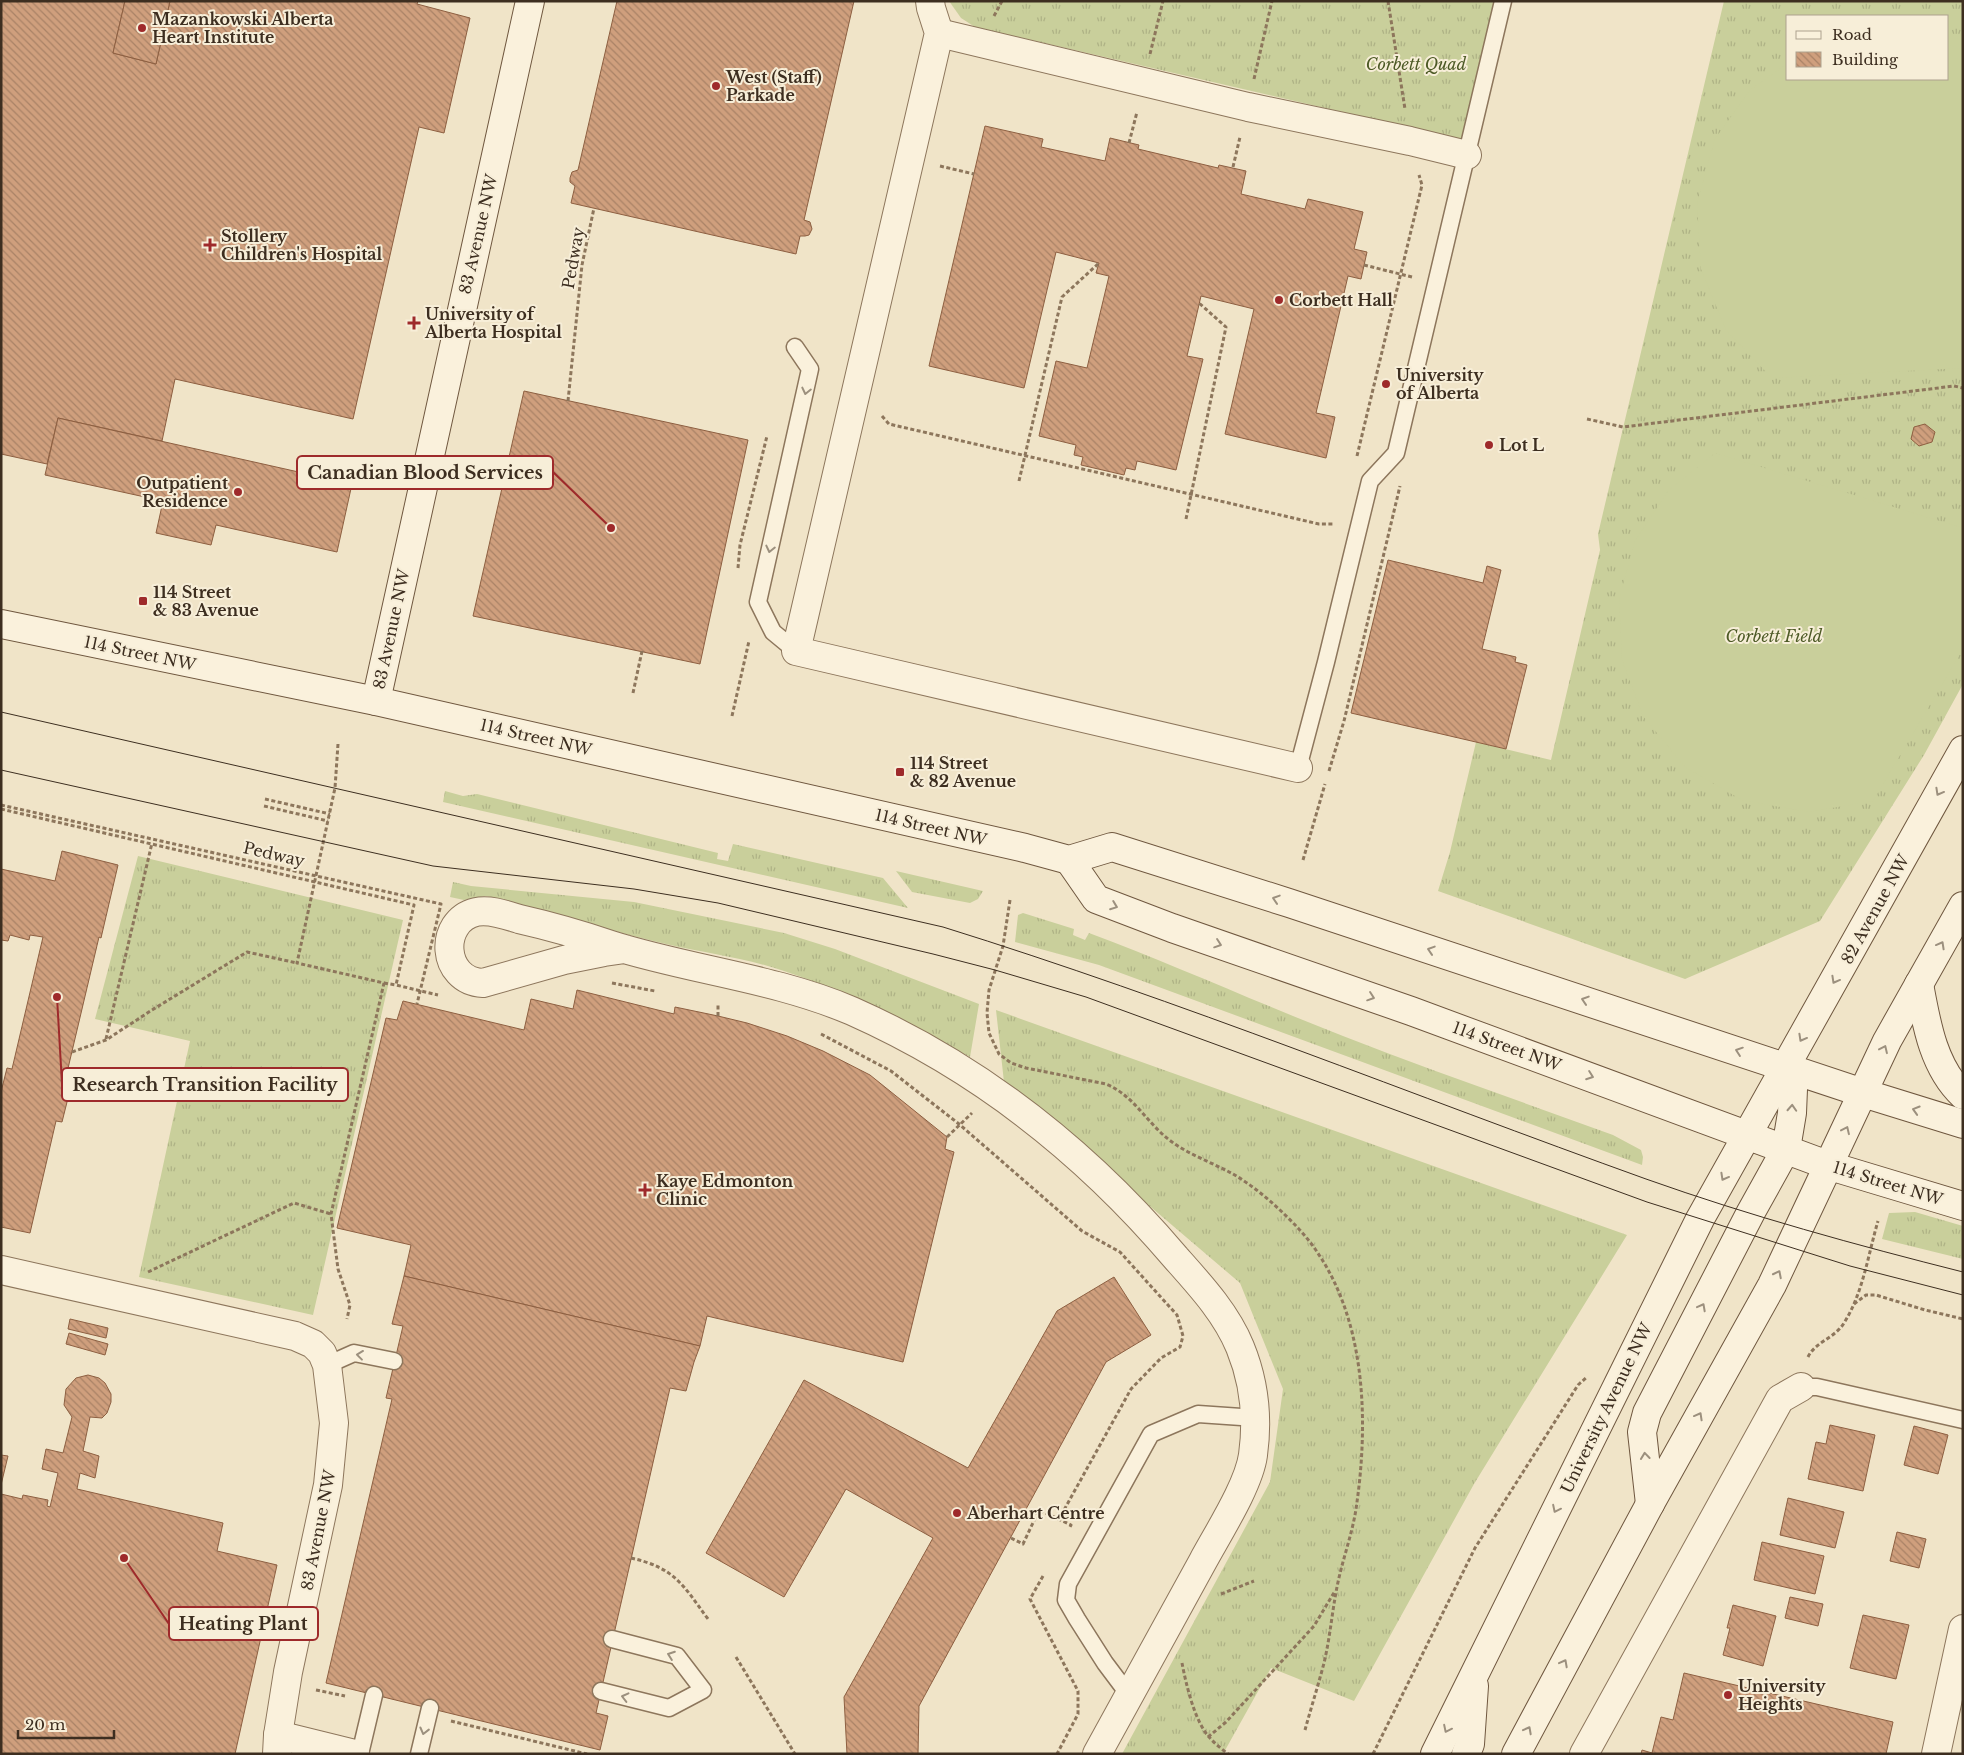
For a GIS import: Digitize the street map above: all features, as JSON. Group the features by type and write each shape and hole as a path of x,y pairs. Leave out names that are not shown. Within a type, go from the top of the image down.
{"main road":[{"name":"83 Avenue NW","path":"376,701 530,1"},
{"path":"930,1 930,8 939,33 796,651 1298,768"},
{"path":"939,33 1248,107 1467,155"},
{"name":"114 Street NW","path":"1,624 376,701 1025,848 1069,860 1096,899 1172,928 1411,1010 1830,1166 1963,1206"},
{"name":"82 Avenue NW","path":"1786,1067 1963,750"},
{"path":"1069,860 1112,847 1299,906 1863,1093 1963,1124"},
{"path":"1516,1754 1650,1504 1772,1285 1830,1166 1887,1042 1963,906"},
{"path":"626,950 604,952 564,960 483,983 474,982 457,970 450,960 449,950 455,928 471,914 482,911 563,930 626,950 762,982 850,1010 942,1057 1006,1100 1064,1144 1142,1218 1217,1305 1239,1345 1250,1378 1256,1418 1253,1459 1244,1484 1230,1512 1097,1754"},
{"path":"1919,984 1931,1040 1940,1062 1957,1090 1963,1095"},
{"path":"1650,1504 1642,1432 1647,1413 1751,1212 1786,1149 1792,1113 1792,1089 1786,1067"},
{"name":"University Avenue NW","path":"1435,1754 1696,1228 1786,1067"},
{"path":"1,1270 295,1336 313,1344 322,1353 327,1364"},
{"name":"83 Avenue NW","path":"278,1744 288,1672 328,1486 334,1423 327,1364"},
{"path":"1584,1754 1780,1399 1801,1387"},
{"path":"1936,1754 1963,1629"},
{"path":"1466,1754 1470,1744 1475,1672"},
{"path":"278,1744 355,1754"}],"lane":[{"path":"1298,768 1370,481 1396,453 1503,1"},
{"path":"795,347 810,369 758,602 773,632 796,651"},
{"path":"327,1364 354,1353 394,1361"},
{"path":"1801,1387 1817,1387 1963,1420"},
{"path":"1130,1695 1105,1662 1066,1600 1068,1584 1151,1434 1198,1414 1256,1418"},
{"path":"601,1691 669,1708 703,1690 677,1656 612,1639"},
{"path":"360,1754 374,1695"},
{"path":"419,1754 430,1708"}],"path":[{"path":"1150,55 1163,1"},
{"path":"1254,82 1272,1"},
{"path":"1355,466 1422,185 1410,141 1388,1"},
{"path":"1129,143 1138,106"},
{"path":"1233,168 1242,129"},
{"path":"938,165 974,174"},
{"name":"Pedway","path":"568,401 582,265 594,208"},
{"path":"1019,481 1062,297 1099,263"},
{"path":"1364,266 1436,282"},
{"path":"1186,519 1226,328 1199,303"},
{"path":"1587,419 1623,426 1954,386 1963,388"},
{"path":"880,414 890,424 1319,524 1341,523"},
{"path":"1303,860 1344,721 1401,479"},
{"path":"732,716 758,602"},
{"path":"633,693 642,651"},
{"path":"297,963 335,788 338,744"},
{"path":"266,799 330,814"},
{"path":"264,806 328,821"},
{"path":"1,807 414,905 396,985"},
{"name":"Pedway","path":"1,807 441,904 417,1004"},
{"path":"106,1040 152,843"},
{"path":"1010,900 1003,946 989,990 986,1013 989,1033 1000,1054 1010,1063"},
{"path":"72,1052 106,1040 247,952 440,995"},
{"path":"606,982 664,993"},
{"path":"347,1319 350,1304 338,1269 331,1214 384,983"},
{"path":"709,1002 728,1006"},
{"path":"718,1003 718,1016"},
{"path":"813,1030 891,1071 959,1124 1082,1231 1120,1252 1177,1315 1183,1336 1180,1347 1161,1358 1131,1389 1059,1519"},
{"path":"947,1137 978,1108"},
{"path":"144,1274 294,1203 331,1214"},
{"path":"1801,1387 1806,1362 1810,1353 1837,1332 1844,1324 1861,1285 1878,1221"},
{"path":"1853,1304 1866,1295 1876,1295 1925,1310 1963,1318"},
{"path":"1373,1754 1475,1548 1578,1385 1592,1372"},
{"path":"631,1558 653,1563 680,1581 708,1619"},
{"path":"1208,1737 1226,1722 1314,1626 1337,1586"},
{"path":"736,1657 795,1754"},
{"path":"1181,1661 1187,1690 1208,1737 1228,1754"},
{"path":"316,1690 344,1696"},
{"path":"445,1720 587,1754"}],"green space":[{"name":"Corbett Quad","path":"949,1 1494,1 1463,140 975,27 961,18"},
{"name":"Corbett Field","path":"1724,1 1963,1 1963,684 1924,755 1820,921 1685,979 1438,891 1450,852 1476,742 1551,760 1600,550 1598,534"},
{"path":"1949,45 1963,50 1963,368 1772,378 1726,330 1701,269 1697,203 1715,139 1750,90 1786,64 1786,80 1949,80"},
{"path":"1715,453 1963,528 1963,649 1873,801 1808,812 1742,800 1685,767 1643,716 1622,660 1619,599 1635,541 1668,491"},
{"path":"445,791 463,796 477,794 718,853 717,859 728,861 733,844 883,878 908,908 443,802"},
{"path":"138,856 403,920 313,1315 139,1277 190,1041 95,1019"},
{"path":"896,871 983,891 978,899 970,903 912,892"},
{"path":"453,882 471,886 634,902 784,933 835,949 979,1004 970,1057 879,1010 832,989 770,966 645,939 501,899 486,896 464,900 450,897"},
{"path":"1023,913 1074,929 1073,935 1085,940 1089,933 1376,1049 1613,1135 1641,1150 1643,1157 1642,1165 1099,965 1015,942 1018,915"},
{"path":"996,1010 1627,1235 1474,1484 1354,1701 1271,1668 1223,1754 1122,1754 1270,1482 1283,1389 1240,1283 1004,1082"},
{"path":"1915,1212 1963,1226 1963,1259 1882,1239 1889,1213"}],"building":[{"name":"University of Alberta Hospital","path":"1,1 125,1 113,53 156,64 170,1 418,1 417,4 470,18 444,133 419,127 353,419 175,379 162,441 58,418 47,464 1,454"},
{"name":"Mazankowski Alberta Heart Institute","path":"125,1 170,1 156,64 113,53"},
{"name":"West (Staff) Parkade","path":"617,1 854,1 804,220 810,222 812,229 809,235 800,236 796,254 571,203 575,186 570,182 570,178 572,172 578,170"},
{"name":"Corbett Hall","path":"985,126 1043,139 1041,147 1105,161 1110,138 1139,145 1138,149 1218,168 1219,165 1246,171 1241,194 1305,209 1308,199 1363,212 1354,249 1367,252 1361,279 1348,276 1316,413 1335,417 1326,458 1225,434 1254,309 1201,296 1187,356 1203,359 1176,470 1137,461 1135,470 1126,468 1124,475 1081,465 1083,457 1074,455 1076,445 1039,436 1056,361 1087,368 1109,276 1096,273 1099,263 1056,252 1024,388 929,366"},
{"path":"524,391 748,440 700,664 473,616"},
{"name":"Outpatient Residence","path":"58,418 352,484 337,552 216,525 211,545 156,533 163,501 45,475"},
{"path":"1925,424 1935,432 1932,442 1919,446 1911,439 1914,427"},
{"path":"1388,560 1483,583 1487,566 1501,570 1482,649 1516,657 1515,662 1527,665 1506,749 1351,713"},
{"path":"62,851 118,865 65,1081 72,1082 62,1122 56,1121 30,1233 1,1227 1,1092 7,1068 12,1069 43,937 30,935 29,940 10,935 8,941 1,940 1,869 55,881"},
{"name":"Kaye Edmonton Clinic","path":"577,990 674,1014 675,1007 718,1016 787,1036 823,1051 870,1075 947,1137 945,1149 954,1152 903,1362 707,1316 700,1346 404,1276 411,1245 337,1228 386,1018 397,1020 403,1001 524,1030 531,999 573,1009"},
{"path":"404,1276 700,1346 686,1391 670,1388 596,1713 608,1716 600,1750 326,1683 392,1399 386,1398 403,1326 392,1324"},
{"name":"Aberhart Centre","path":"1114,1277 1151,1335 1106,1362 919,1706 918,1754 847,1754 844,1697 933,1538 846,1489 784,1597 706,1553 804,1380 968,1468 1057,1311"},
{"path":"70,1319 108,1328 106,1338 68,1329"},
{"path":"69,1333 108,1344 105,1355 66,1344"},
{"path":"88,1375 99,1378 105,1383 111,1394 111,1402 107,1413 102,1418 90,1417 83,1451 99,1456 95,1478 80,1473 77,1489 223,1523 217,1551 277,1565 235,1754 1,1754 1,1494 22,1499 23,1495 48,1500 47,1506 50,1507 58,1473 42,1469 46,1449 63,1453 72,1417 64,1405 66,1389 76,1378"},
{"path":"1830,1425 1875,1435 1863,1491 1808,1479 1816,1442 1826,1444"},
{"path":"1914,1426 1948,1435 1938,1474 1904,1465"},
{"path":"1,1455 8,1456 1,1485"},
{"path":"1788,1498 1844,1512 1835,1548 1780,1535"},
{"path":"1897,1532 1926,1539 1919,1568 1890,1561"},
{"path":"1762,1542 1824,1556 1815,1594 1754,1580"},
{"path":"1790,1597 1823,1604 1818,1626 1785,1618"},
{"path":"1733,1605 1776,1616 1763,1666 1723,1655 1730,1628 1727,1628"},
{"path":"1863,1615 1909,1625 1896,1679 1850,1668"},
{"name":"University Heights","path":"1684,1673 1893,1722 1886,1754 1641,1754 1642,1750 1652,1753 1661,1717 1673,1720"}],"tram line":[{"path":"1,712 943,927 1208,1017 1685,1193 1803,1229 1963,1272"},
{"path":"1,770 433,866 634,889 718,903 995,970 1086,997 1647,1202 1850,1266 1963,1295"}],"place":[{"name":"Mazankowski Alberta Heart Institute","path":"142,28"},
{"name":"West (Staff) Parkade","path":"716,86"},
{"name":"Stollery Children's Hospital","path":"210,245"},
{"name":"Corbett Hall","path":"1279,300"},
{"name":"University of Alberta Hospital","path":"414,323"},
{"name":"University of Alberta","path":"1386,384"},
{"name":"Lot L","path":"1489,445"},
{"name":"Outpatient Residence","path":"238,492"},
{"name":"Canadian Blood Services","path":"611,528"},
{"name":"114 Street & 83 Avenue","path":"143,601"},
{"name":"114 Street & 82 Avenue","path":"900,772"},
{"name":"Research Transition Facility","path":"57,997"},
{"name":"Kaye Edmonton Clinic","path":"645,1190"},
{"name":"Aberhart Centre","path":"957,1513"},
{"name":"Heating Plant","path":"124,1558"},
{"name":"University Heights","path":"1728,1695"}]}
